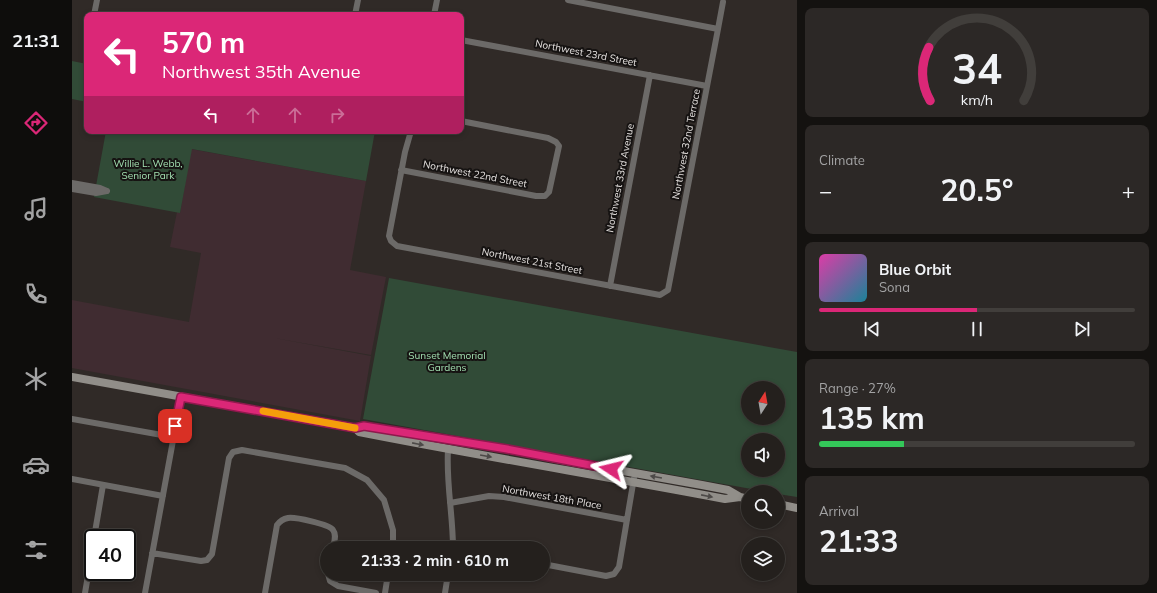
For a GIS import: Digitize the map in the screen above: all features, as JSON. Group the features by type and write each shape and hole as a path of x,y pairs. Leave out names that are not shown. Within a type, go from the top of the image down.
{"street":[{"path":"95,12 97,0"},
{"path":"356,12 358,0"},
{"path":"435,12 437,0"},
{"path":"568,0 718,29"},
{"name":"Northwest 32nd Terrace","path":"668,290 723,2"},
{"name":"Northwest 23rd Street","path":"464,41 707,86"},
{"name":"Northwest 33rd Avenue","path":"610,286 650,75"},
{"name":"Northwest 22nd Street","path":"401,170 536,196 545,196 549,192 559,146 556,142 548,138 464,122"},
{"path":"401,170 410,134"},
{"name":"Northwest 21st Street","path":"401,170 389,236 391,241 397,246 660,295 668,290"},
{"path":"72,183 100,188 107,191 96,193 72,189"},
{"path":"72,377 355,428 364,426 420,435 634,477"},
{"path":"145,593 181,397"},
{"path":"72,418 173,437"},
{"path":"355,428 359,432 448,450 728,490 741,496"},
{"path":"152,553 201,561 207,560 212,554 229,458 233,452 242,450 345,468 367,480 384,500 393,530 393,541"},
{"path":"448,450 447,471 453,541"},
{"path":"550,565 606,576 614,574 619,567 634,477"},
{"path":"72,480 163,496"},
{"path":"96,529 103,485"},
{"name":"Northwest 18th Place","path":"450,503 489,496 504,497 627,520"},
{"path":"785,505 797,508"},
{"path":"265,593 277,525 280,521 289,518 326,525 333,530 335,536 334,541"},
{"path":"85,593 87,581"},
{"path":"330,581 338,586 376,593"},
{"path":"385,593 387,581"},
{"path":"445,593 447,581"}],"shaded area":[{"path":"191,149 366,181 350,270 386,277 371,355 274,338 371,356 360,421 72,368 72,300 189,322 201,253 170,247 177,212 180,213"}],"green space":[{"path":"72,61 84,63 84,101 72,99"},
{"name":"Willie L. Webb, Senior Park","path":"105,134 374,134 366,181 192,149 180,213 94,197"},
{"name":"Sunset Memorial Gardens","path":"389,278 797,352 797,497 785,495 785,485 741,485 741,487 363,419"}],"slow traffic":[{"path":"263,411 355,428"}],"route":[{"path":"175,426 181,397 355,428 364,426 507,449 611,469"}]}
